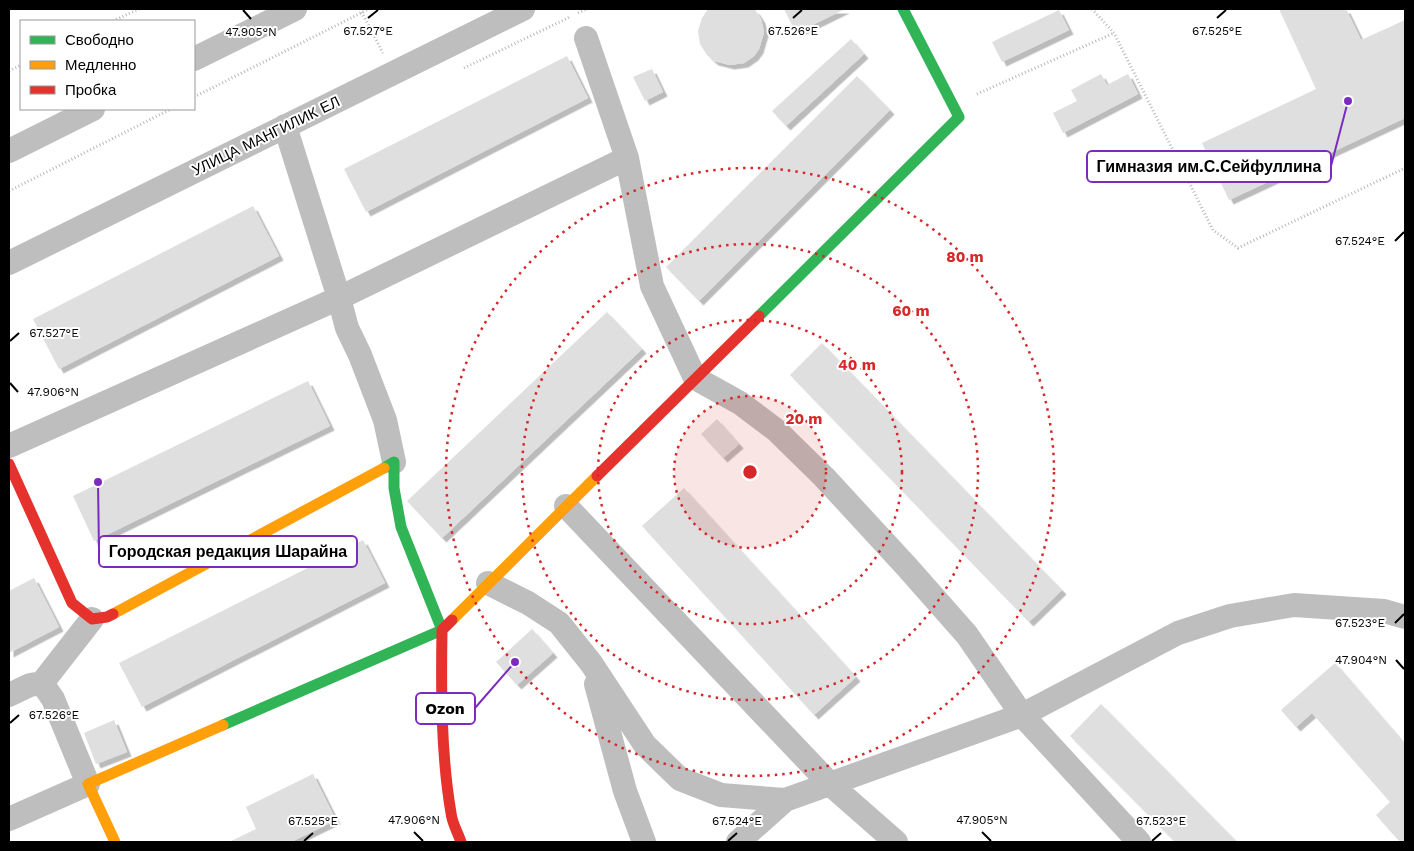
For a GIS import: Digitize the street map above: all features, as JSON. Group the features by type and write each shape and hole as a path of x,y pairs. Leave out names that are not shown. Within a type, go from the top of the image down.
{"street":[{"path":"195,59 295,9"},
{"name":"УЛИЦА МАНГИЛИК ЕЛ","path":"9,264 523,9"},
{"path":"9,819 442,630 959,117 903,9"},
{"path":"586,38 626,158 652,286 695,378 740,403 776,430 824,477 967,635 1022,715 1139,842"},
{"path":"9,151 91,110"},
{"path":"285,126 347,328 360,355 385,420 394,462 394,488 401,527 442,630 441,686 444,745 451,815 461,842"},
{"path":"9,446 338,298 626,158"},
{"path":"9,695 30,685 42,683 92,619 107,617 394,462"},
{"path":"9,464 72,603 92,619"},
{"path":"566,506 831,785 896,842"},
{"path":"488,583 528,603 559,623 591,663 644,745 680,779 721,795 785,800 1022,715 1178,633 1230,616 1294,605 1384,612 1405,617"},
{"path":"591,663 625,791 644,842"},
{"path":"42,683 53,699 88,784 115,842"},
{"path":"738,842 785,800"}],"path":[{"path":"115,20 139,9"},
{"path":"195,96 361,10 369,9"},
{"path":"1092,9 1114,33 1213,230 1238,248 1405,168"},
{"path":"361,10 393,73"},
{"path":"953,105 1114,33"},
{"path":"9,190 169,110"}],"building":[{"path":"708,9 753,9 756,11 761,19 764,32 759,49 754,56 744,63 730,65 714,61 707,55 700,44 698,31 702,18"},
{"path":"784,9 845,9 796,33"},
{"path":"1279,9 1346,9 1361,40 1405,20 1405,118 1229,200 1202,143 1316,89"},
{"path":"1059,10 1069,30 1002,62 992,42"},
{"path":"851,39 864,54 786,126 772,111"},
{"path":"567,56 588,98 366,212 344,169"},
{"path":"652,69 663,92 645,101 633,77"},
{"path":"1101,74 1107,85 1128,74 1138,94 1063,133 1053,113 1077,101 1071,90"},
{"path":"857,76 890,110 699,301 666,267"},
{"path":"253,206 279,256 59,369 33,319"},
{"path":"607,312 642,349 442,538 407,501"},
{"path":"822,343 1062,590 1029,622 790,375"},
{"path":"308,381 330,426 94,541 73,496"},
{"path":"717,419 739,444 723,458 701,434"},
{"path":"684,488 856,677 814,715 642,526"},
{"path":"363,540 385,583 142,707 119,663"},
{"path":"34,578 59,627 9,653 9,591"},
{"path":"532,629 553,653 517,685 496,662"},
{"path":"1335,663 1405,744 1405,840 1402,842 1376,815 1390,802 1312,713 1296,727 1281,710"},
{"path":"1101,704 1237,842 1175,842 1070,736"},
{"path":"114,720 127,752 96,764 84,733"},
{"path":"313,774 336,820 291,842 229,842 256,829 246,807"}],"traffic: fast":[{"path":"759,316 959,117 903,9"},
{"path":"223,725 442,630 401,527 394,488 394,462 384,468"}],"traffic: slow":[{"path":"113,614 384,468"},
{"path":"452,620 597,476"},
{"path":"115,842 88,784 223,725"}],"traffic: jam":[{"path":"597,476 759,316"},
{"path":"9,464 72,603 92,619 107,617 113,614"},
{"path":"452,620 442,630 442,722 445,768 451,813 461,842"}],"place":[{"name":"Гимназия им.С.Сейфуллина","path":"1348,101"},
{"name":"Городская редакция Шарайна","path":"98,482"},
{"name":"Ozon","path":"515,662"}]}
